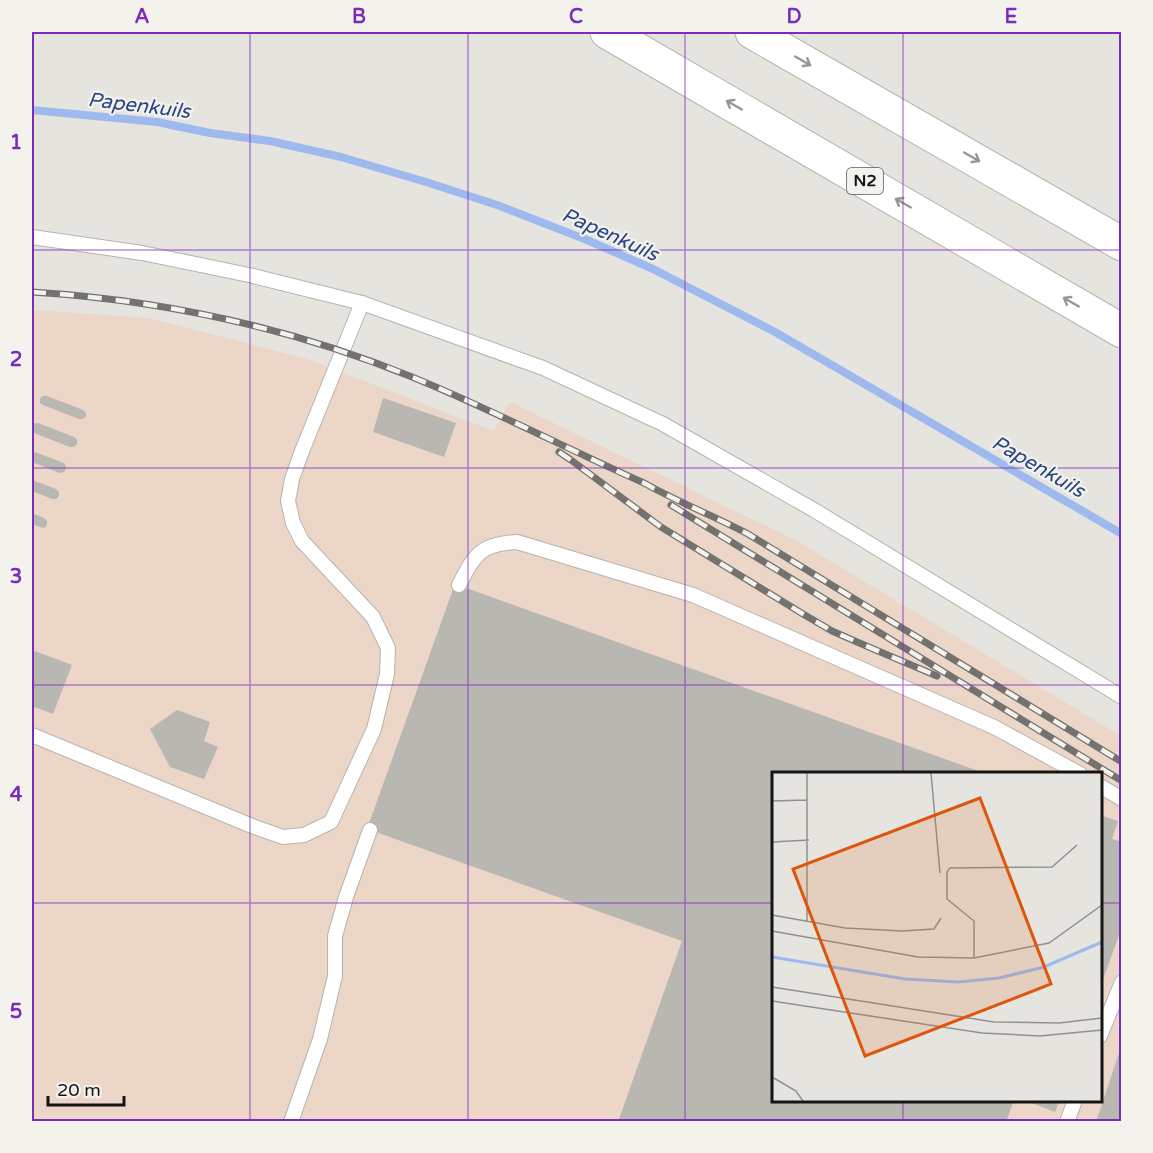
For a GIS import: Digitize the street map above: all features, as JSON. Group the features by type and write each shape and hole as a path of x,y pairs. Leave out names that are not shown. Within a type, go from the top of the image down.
{"highway":[{"name":"N2","path":"607,32 1122,332"},
{"path":"752,32 1122,244"}],"lane":[{"path":"32,237 153,255 249,274 362,303 543,368 663,424 814,510 1122,697"},
{"path":"32,735 252,826 284,837 304,836 331,822 374,729 387,674 388,648 373,617 302,541 293,523 288,501 292,479 302,451 362,303"},
{"path":"459,585 472,560 484,550 499,543 517,542 693,595 994,727 1076,772"},
{"path":"1102,787 1122,799"},
{"path":"291,1122 320,1039 335,976 335,936 370,830"},
{"path":"1102,1033 1122,982"},
{"path":"1067,1122 1075,1102"}],"shaded area":[{"path":"32,310 149,318 307,359 494,431 510,402 795,540 1121,736 1121,1121 32,1121"}],"building":[{"path":"43,396 83,410 86,416 79,419 43,405 40,399"},
{"path":"383,398 456,423 444,457 373,432"},
{"path":"38,423 74,437 77,444 70,447 34,433 32,426"},
{"path":"32,451 64,463 66,469 60,473 32,462"},
{"path":"32,480 56,489 59,496 52,499 32,491"},
{"path":"32,513 47,521 44,528 32,524"},
{"path":"455,584 981,772 772,772 772,1102 1013,1102 1006,1122 618,1122 682,941 367,829"},
{"path":"32,650 72,665 53,714 32,706"},
{"path":"177,710 210,722 204,741 218,747 204,779 170,767 150,729"},
{"path":"1102,816 1118,821 1112,839 1122,842 1122,927 1102,982"},
{"path":"1121,1047 1122,1122 1096,1122"},
{"path":"1029,1102 1059,1102 1055,1112"}],"waterway":[{"name":"Papenkuils","path":"32,110 157,122 210,133 270,141 341,157 497,205 587,240 653,269 775,332 1122,534"}],"railway":[{"path":"32,292 129,302 225,319 320,344 441,389 748,534 1122,762"},
{"path":"559,452 661,527 803,614 832,631 937,676"},
{"path":"671,505 1122,781"}]}
